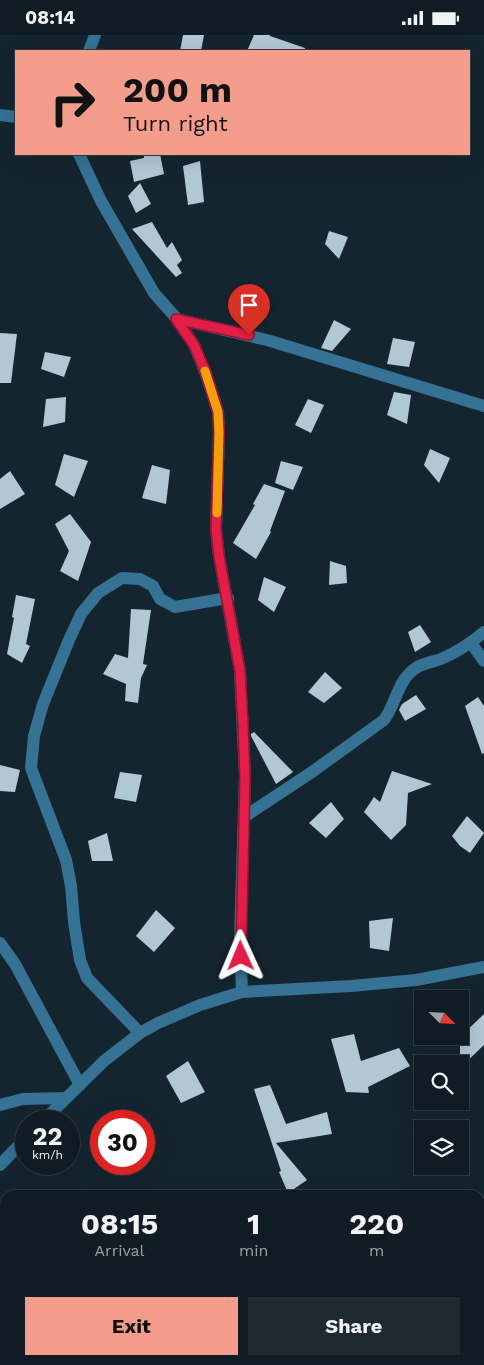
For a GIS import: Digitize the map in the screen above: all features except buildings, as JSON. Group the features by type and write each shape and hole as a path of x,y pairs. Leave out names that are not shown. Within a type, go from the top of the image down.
{"street":[{"path":"89,50 95,35"},
{"path":"0,115 15,117"},
{"path":"79,155 100,201 154,293 176,319 194,345 206,373 218,412 216,529 219,556 240,671 245,777 240,939 242,992"},
{"path":"176,319 267,340 484,406"},
{"path":"140,1033 87,977 80,960 66,860 31,768 34,736 43,704 69,640 81,614 98,593 122,578 140,579 153,586 160,599 175,607 228,598"},
{"path":"244,817 312,772 384,720 390,712 405,677 416,667 440,659 471,643 484,632"},
{"path":"471,643 484,661"},
{"path":"0,943 15,964 80,1085"},
{"path":"54,1110 104,1061 140,1033 200,1005 242,992 351,986 416,980 484,967"},
{"path":"0,1105 23,1099 66,1098"},
{"path":"0,1165 15,1150"}],"slow traffic":[{"path":"205,371 218,412 217,513"}],"route":[{"path":"241,956 245,777 243,724 240,671 219,556 216,529 218,412 206,373 194,345 176,319 249,335"}]}
